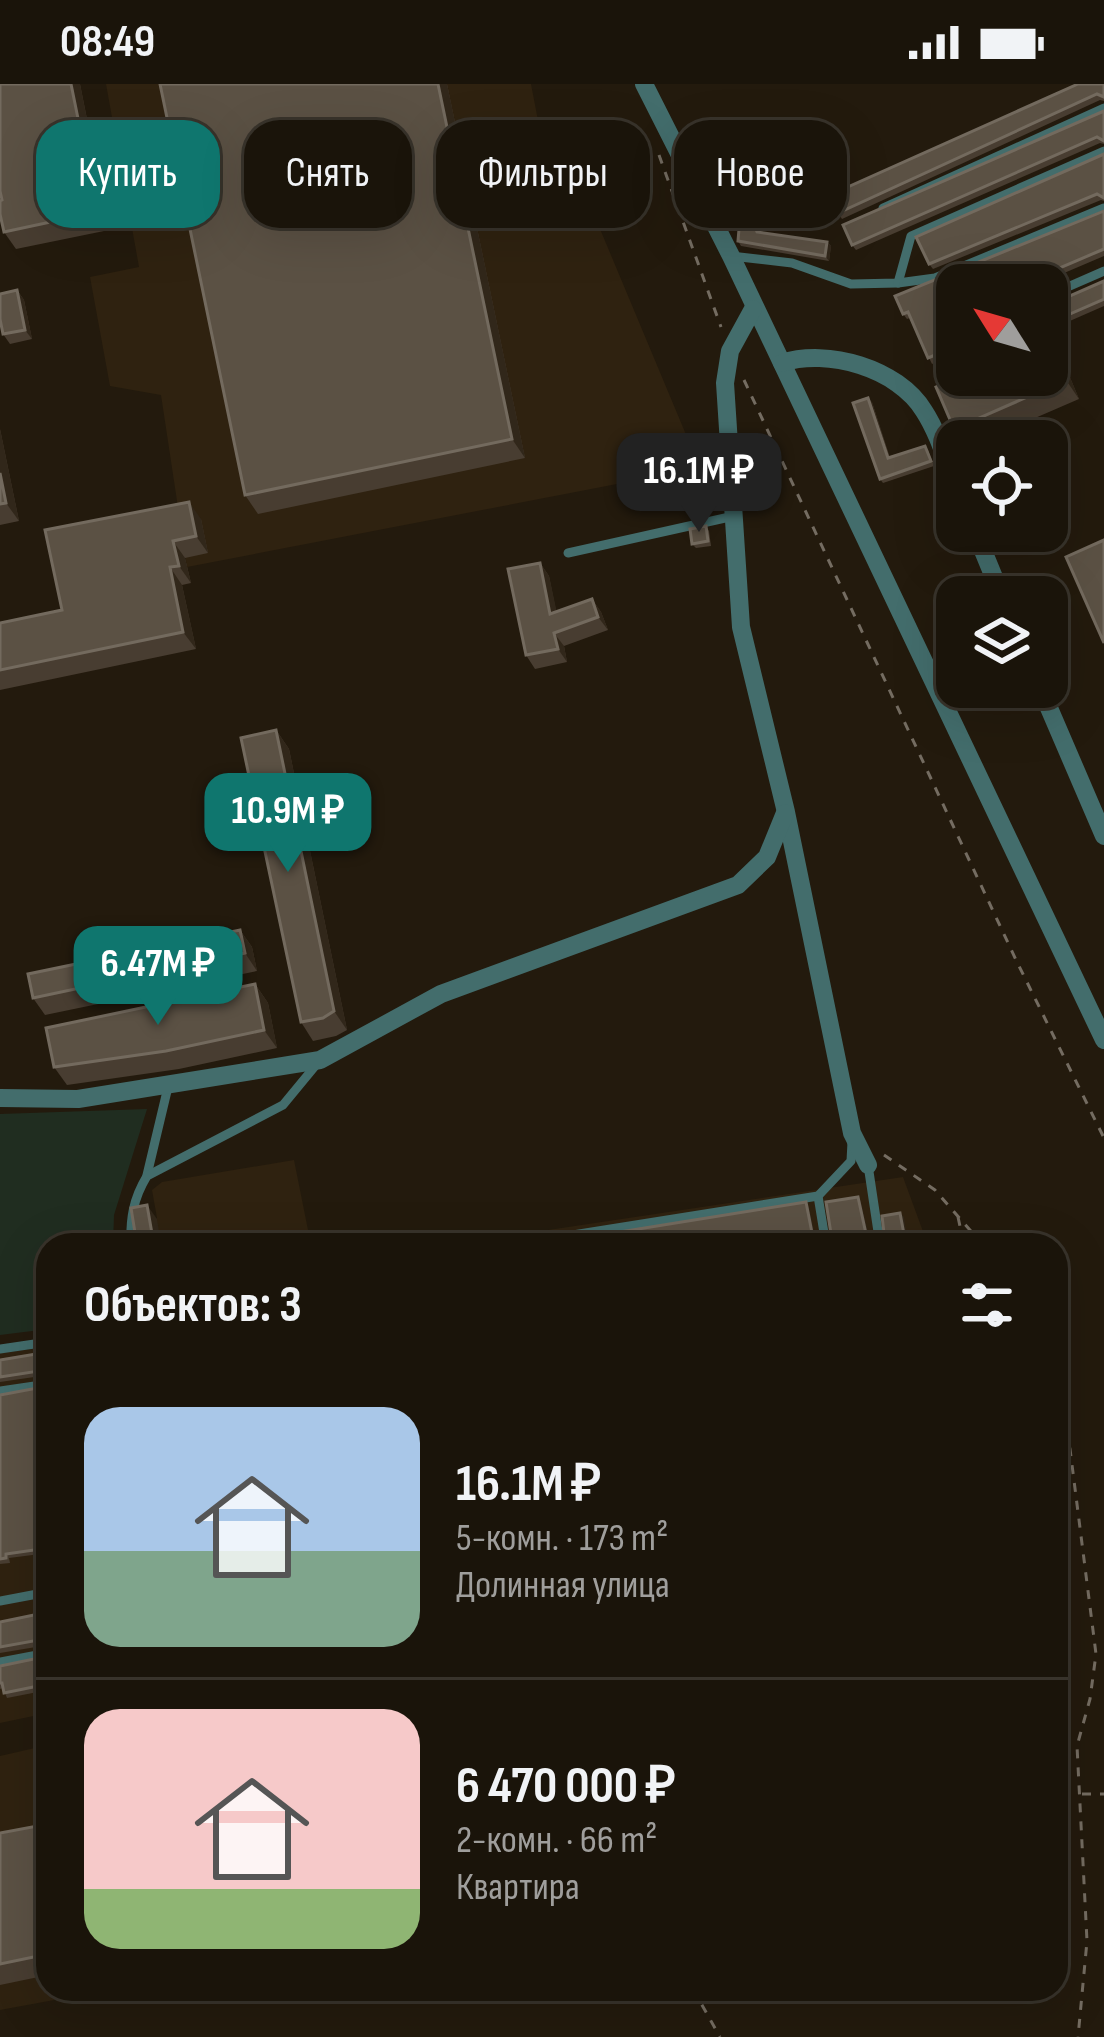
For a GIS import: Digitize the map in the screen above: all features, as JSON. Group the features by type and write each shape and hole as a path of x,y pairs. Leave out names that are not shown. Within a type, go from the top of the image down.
{"street":[{"path":"644,84 731,256 1104,1040"},
{"path":"753,308 730,351 724,383 742,627 853,1133 868,1165"},
{"path":"782,364 826,358 861,366 893,382 923,409 936,440"},
{"path":"1049,708 1104,836"},
{"path":"0,1098 78,1100 320,1060 441,994 739,885 767,857 786,812"}],"lane":[{"path":"872,213 1104,108"},
{"path":"898,283 911,236 1104,151"},
{"path":"731,256 792,263 850,284 898,283 934,278 1104,208"},
{"path":"1068,287 1104,271"},
{"path":"568,553 734,516"},
{"path":"147,1177 283,1105 320,1060"},
{"path":"130,1233 136,1195 147,1177 168,1087"},
{"path":"585,1233 818,1196 851,1161 853,1133"},
{"path":"868,1165 878,1233"},
{"path":"818,1196 824,1233"},
{"path":"0,1349 36,1344"},
{"path":"0,1391 36,1386"},
{"path":"0,1600 36,1594"},
{"path":"0,1662 36,1655"}],"path":[{"path":"654,141 730,351 1104,1138"},
{"path":"853,1133 943,1198 972,1233"},
{"path":"943,1198 958,1217 961,1233"},
{"path":"1068,1453 1096,1654 1077,1746 1087,1941 1078,2037"},
{"path":"1079,1794 1104,1794"},
{"path":"700,2001 720,2037"}],"shaded area":[{"path":"106,84 531,84 538,120 436,120 436,228 600,228 700,468 187,567 161,395 110,386 90,277 139,267 132,228 220,228 220,120 112,120"},
{"path":"294,1160 309,1233 149,1233 157,1218 152,1190 162,1182"},
{"path":"903,1177 924,1233 528,1233"},
{"path":"36,1348 36,1716 0,1723 0,1353"},
{"path":"36,1748 36,2001 49,2001 0,2010 0,1756"}],"green space":[{"path":"147,1109 114,1215 113,1233 36,1233 36,1330 0,1335 0,1114"}],"building":[{"path":"0,84 71,84 78,120 36,120 36,225 4,232"},
{"path":"160,84 438,84 446,120 436,120 436,228 468,228 512,439 245,495 190,228 220,228 220,120 167,120"},
{"path":"1078,84 1104,84 1104,97 1097,94 847,209 847,187"},
{"path":"1104,111 1104,141 1097,137 852,245 844,228"},
{"path":"1104,154 1104,198 1097,194 929,264 916,237"},
{"path":"1104,211 1104,249 1068,264 974,264"},
{"path":"739,229 827,242 825,256 738,241"},
{"path":"936,279 936,355 928,358 908,312 903,314 895,296"},
{"path":"1104,281 1104,299 1068,315 1068,297"},
{"path":"17,290 25,330 3,334 0,294"},
{"path":"940,396 1029,396 975,420 950,420"},
{"path":"868,398 888,458 925,446 931,461 880,479 853,403"},
{"path":"0,473 6,503 0,504"},
{"path":"189,502 196,536 173,541 179,566 170,567 183,632 0,670 0,623 62,610 45,530"},
{"path":"706,526 708,541 692,544 690,529"},
{"path":"1104,540 1104,643 1066,557"},
{"path":"540,563 550,614 592,599 598,617 554,633 558,649 526,655 508,569"},
{"path":"276,730 334,1011 301,1022 241,738"},
{"path":"240,930 245,953 33,998 28,974"},
{"path":"255,984 264,1030 166,1051 54,1067 46,1028"},
{"path":"858,1197 866,1233 831,1233 826,1202"},
{"path":"806,1202 812,1233 614,1233"},
{"path":"147,1205 152,1233 135,1233 131,1208"},
{"path":"900,1213 904,1233 884,1233 882,1216"},
{"path":"36,1354 36,1371 0,1377 0,1360"},
{"path":"36,1388 36,1550 0,1559 0,1395"},
{"path":"36,1614 36,1640 0,1647 0,1622"},
{"path":"36,1658 36,1686 4,1693 0,1666"},
{"path":"36,1826 36,1956 0,1964 0,1833"}]}
